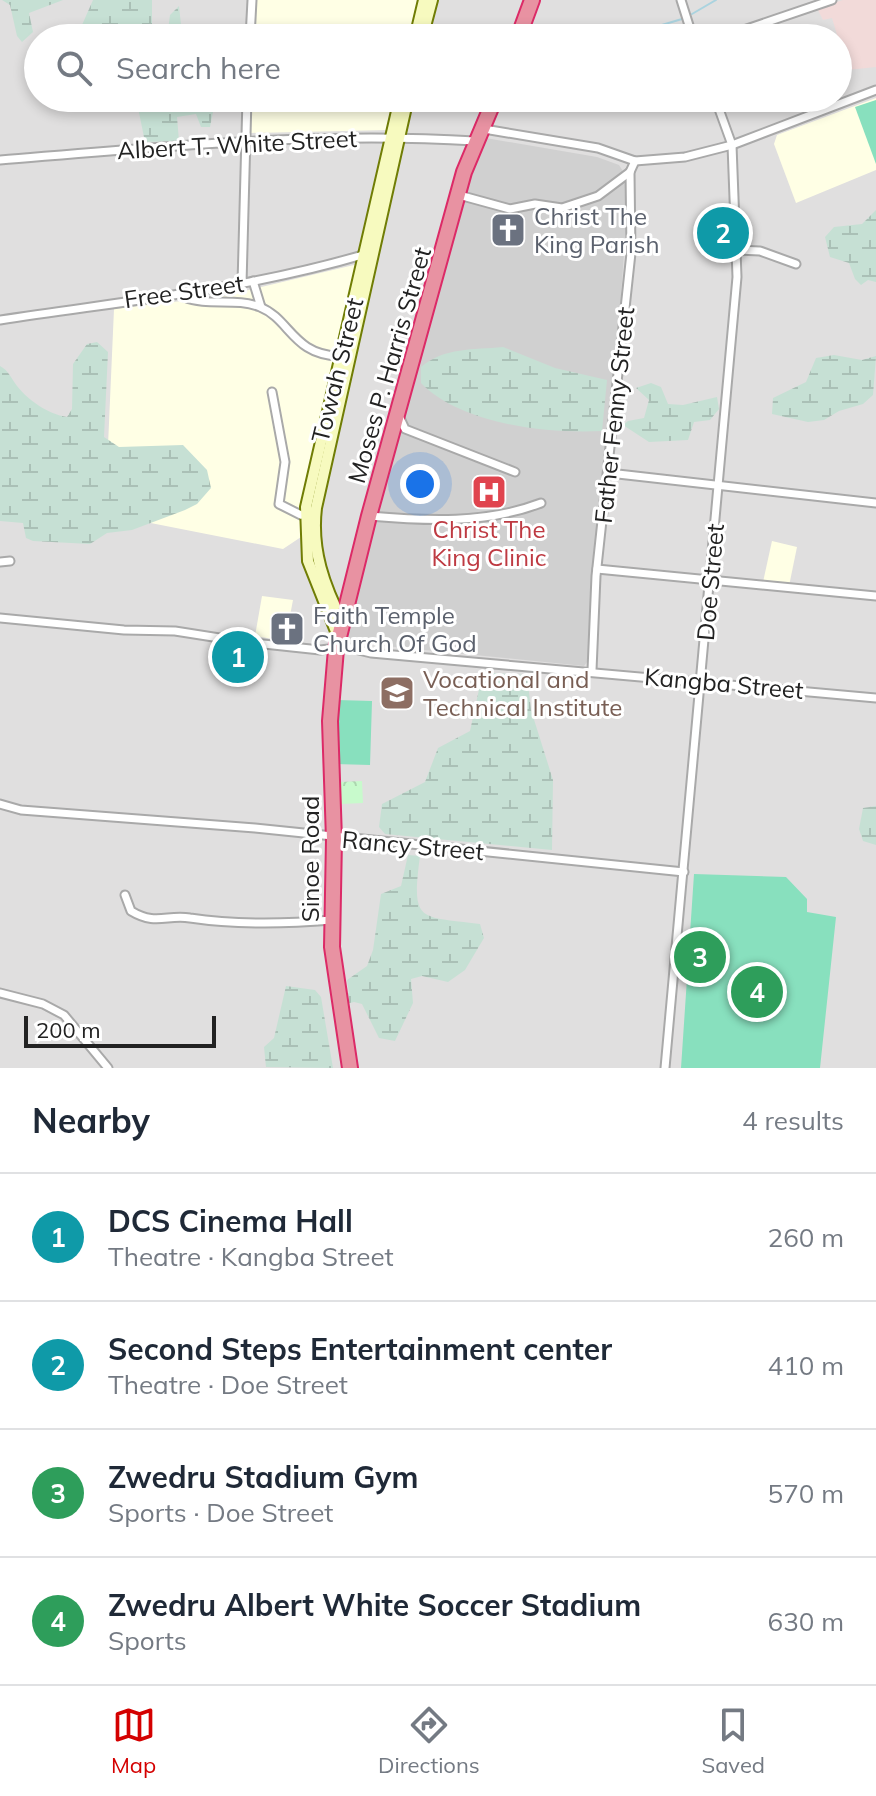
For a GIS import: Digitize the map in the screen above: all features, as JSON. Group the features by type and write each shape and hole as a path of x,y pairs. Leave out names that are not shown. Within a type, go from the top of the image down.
{"highway":[{"path":"523,24 532,0"},
{"name":"Moses P. Harris Street","path":"337,644 369,516 459,195 475,141 484,129 490,112"},
{"name":"Sinoe Road","path":"337,644 330,721 334,972 348,1060"}],"street":[{"path":"251,24 252,0"},
{"path":"418,24 424,0"},
{"path":"426,24 432,0"},
{"path":"681,0 689,24"},
{"path":"761,24 832,0"},
{"path":"852,99 876,90"},
{"path":"242,284 246,112"},
{"name":"Towah Street","path":"343,623 317,560 314,542 316,508 396,136 399,112"},
{"name":"Towah Street","path":"337,644 308,561 305,527 309,488 339,356 404,112"},
{"name":"Doe Street","path":"665,1068 737,250 732,145 720,112"},
{"path":"484,129 598,148 635,161 685,157 732,145 818,112"},
{"name":"Albert T. White Street","path":"0,160 244,142 396,136 475,141"},
{"name":"Father Fenny Street","path":"592,670 597,569 631,253 630,172 635,161"},
{"path":"459,195 510,209 535,204 562,208 598,196 630,172"},
{"path":"737,250 760,251 796,264"},
{"name":"Free Street","path":"0,320 108,302 183,296 304,272 366,254"},
{"path":"253,281 261,307"},
{"path":"183,296 197,302 234,301 261,307 280,322 296,342 339,356"},
{"path":"272,392 285,462 279,504 301,515"},
{"path":"399,416 405,429 515,472"},
{"path":"609,473 876,503"},
{"path":"369,516 443,522 514,513 541,503"},
{"path":"0,562 10,561"},
{"path":"597,569 876,596"},
{"name":"Kangba Street","path":"0,618 124,630 175,631 245,642 337,644 532,668 592,670 876,698"},
{"name":"Rancy Street","path":"0,804 34,811 255,828 334,839 684,872"},
{"path":"125,895 131,911 161,921 187,917 267,925 333,920"},
{"path":"0,993 43,1004 64,1015 108,1068"},
{"path":"348,1060 358,1068"}],"shaded area":[{"path":"0,0 876,0 876,1068 0,1068"},
{"path":"256,0 417,0 412,24 255,24"},
{"path":"843,0 876,0 876,67 852,70 852,24 834,24 832,18 823,20 817,8"},
{"path":"876,98 876,170 796,203 774,144 777,135 839,112 852,112 852,107"},
{"path":"251,112 393,112 389,130 250,133"},
{"path":"480,137 597,157 619,165 626,176 626,227 616,363 599,510 590,658 584,666 345,642 361,565"},
{"path":"358,264 303,496 301,537 283,549 105,514 114,309 224,296"},
{"path":"772,541 797,547 789,586 763,582"},
{"path":"262,596 293,600 289,621 276,619 273,639 255,636"}],"green space":[{"path":"2,0 63,0 29,13 31,24 24,24 22,42 17,36 10,5"},
{"path":"93,0 152,0 152,24 82,24"},
{"path":"179,6 181,24 169,24 170,15"},
{"path":"876,100 876,164 855,107"},
{"path":"139,112 213,112 210,127 201,127 196,114 177,117 179,141 145,142"},
{"path":"876,210 876,282 868,280 861,285 849,263 830,257 825,237 834,227 862,224"},
{"path":"97,342 108,352 104,437 119,447 183,445 207,470 211,488 197,504 185,510 132,530 107,533 90,544 33,541 26,538 23,523 0,521 0,366 33,402 67,417 72,409 73,364 87,344"},
{"path":"503,347 555,368 607,380 602,431 556,431 506,424 458,408 421,383 421,367 440,356"},
{"path":"834,355 862,360 876,356 873,395 863,404 839,411 824,420 808,422 772,414 773,398 806,382 816,358"},
{"path":"651,383 661,387 668,404 683,405 717,397 719,409 710,420 694,422 688,440 649,442 623,425 644,418 649,400 636,388"},
{"path":"492,673 527,675 531,710 553,780 552,850 385,834 379,827 382,804 425,782 438,748 470,731 480,685"},
{"path":"337,700 372,701 370,765 335,764"},
{"path":"362,781 363,803 341,804 340,782"},
{"path":"876,806 876,845 863,841 859,829 863,808"},
{"path":"408,855 420,856 417,894 424,912 444,920 480,924 484,938 465,970 448,982 422,976 411,979 413,1003 395,1041 379,1038 362,1004 354,1002 338,1006 337,995 349,993 347,980 367,966 373,950 381,894 401,886"},
{"path":"694,874 786,877 807,899 807,912 836,917 820,1068 681,1068"},
{"path":"286,986 315,990 321,997 333,1068 266,1067 264,1047 274,1038"}],"waterway":[{"path":"692,14 716,0"},
{"path":"665,24 682,19"}],"place":[{"name":"Christ The King Parish","path":"508,230"},
{"name":"Second Steps Entertainment center","path":"723,233"},
{"name":"Christ The King Clinic","path":"489,492"},
{"name":"Faith Temple Church Of God","path":"287,629"},
{"name":"DCS Cinema Hall","path":"238,657"},
{"name":"Vocational and Technical Institute","path":"397,693"},
{"name":"Zwedru Stadium Gym","path":"700,957"},
{"name":"Zwedru Albert White Soccer Stadium","path":"757,992"}]}
